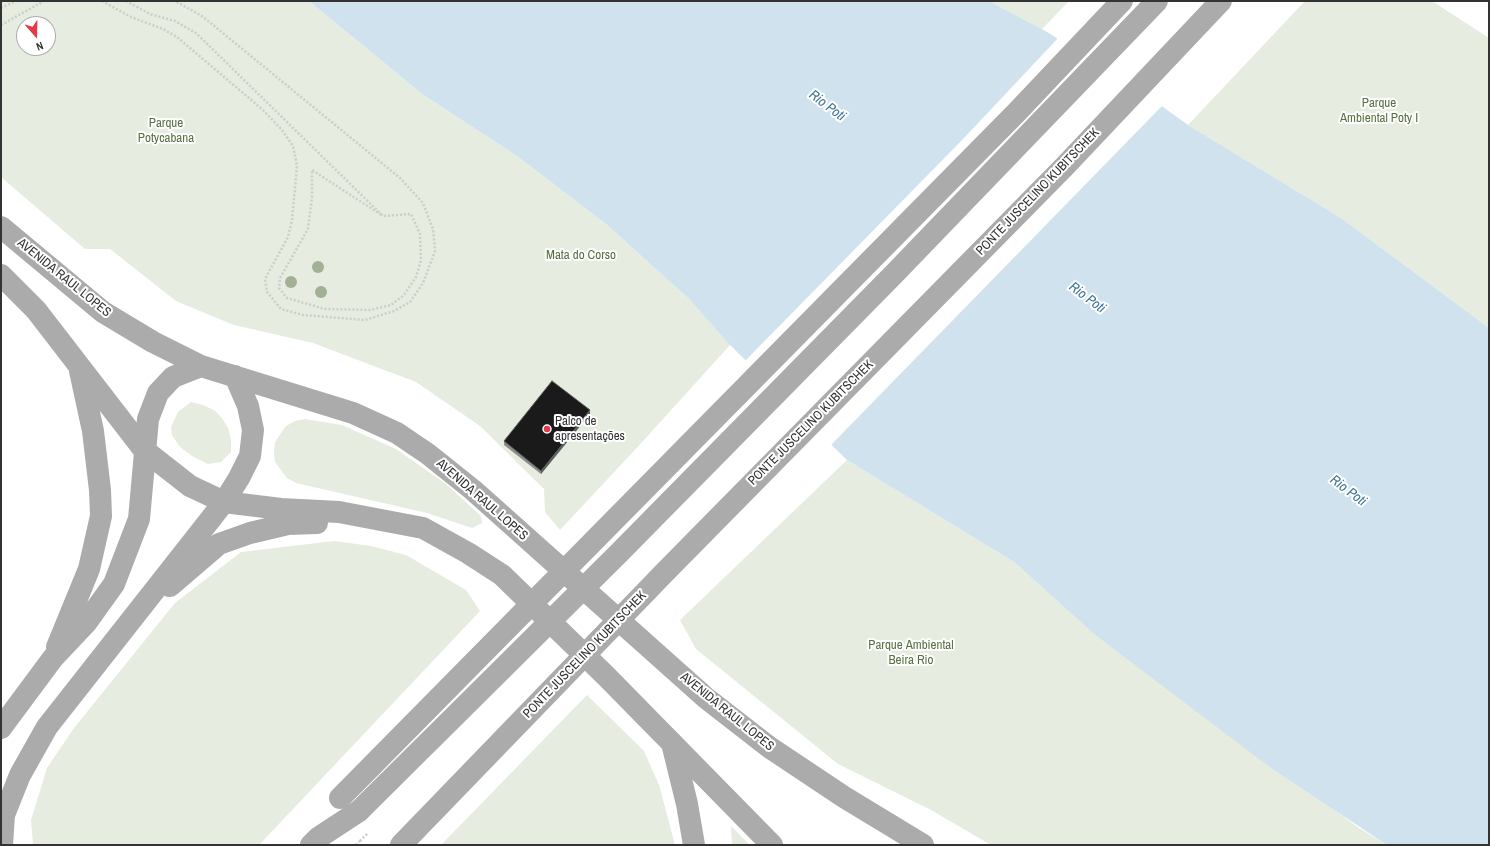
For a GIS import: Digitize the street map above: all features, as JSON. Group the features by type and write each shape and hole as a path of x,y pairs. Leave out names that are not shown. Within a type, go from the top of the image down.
{"main road":[{"path":"314,841 340,798 1016,113 1122,1"},
{"path":"314,841 359,811 619,553 894,274 1157,1"},
{"name":"PONTE JUSCELINO KUBITSCHEK","path":"401,845 676,561 1064,167 1221,1"},
{"name":"AVENIDA RAUL LOPES","path":"1,227 103,312 153,342 201,366 352,413 403,437 428,454 473,490 706,698 769,747 844,797 922,845"},
{"path":"1,275 36,310 144,450 190,486 224,502 280,509 339,512 423,528 468,553 502,575 672,742 772,845"},
{"path":"53,658 89,569 101,516 100,490 93,431 78,364"},
{"path":"1,728 53,658 86,623 114,584 139,519 143,485 144,450 148,419 158,392 173,377 201,366"},
{"path":"2,845 4,815 20,775 47,727 130,619 224,502 239,478 250,456 253,430 248,406 235,376"},
{"path":"130,619 219,544 250,533 288,524 389,522"},
{"path":"672,742 687,804 694,845"}],"path":[{"path":"1,8 16,1"},
{"path":"1,25 44,1"},
{"path":"102,1 131,18 163,29 177,37 264,110 282,130 293,146 297,166 292,220 288,237 266,279 267,292 281,309 303,315 365,320 394,312 410,302 423,284 435,251 433,229 423,203 400,178 202,16 175,1"},
{"path":"126,1 150,14 175,21 196,33 383,216 411,214 420,234 421,260 416,277 404,295 391,305 370,310 325,309 287,298 279,288 280,278 308,229 312,197 312,170 383,216"},
{"path":"356,845 360,841"}],"green space":[{"name":"Parque Potycabana","path":"1,1 309,1 422,94 517,156 606,224 688,298 730,345 560,530 545,512 544,489 480,426 416,382 313,343 234,325 176,301 110,249 85,249 1,177"},
{"path":"989,1 1069,1 1042,29"},
{"name":"Parque Ambiental Poty I","path":"1305,1 1432,1 1489,38 1489,328 1341,218 1188,125"},
{"path":"191,402 214,410 222,418 228,428 231,440 231,452 221,462 208,464 192,456 180,447 172,435 171,427 178,412"},
{"path":"305,419 342,425 396,449 446,484 481,516 482,523 472,528 427,513 296,483 287,478 275,462 275,442 286,426 295,421"},
{"name":"Parque Ambiental Beira Rio","path":"847,460 1014,562 1094,634 1359,828 1387,845 991,845 931,810 838,764 696,649 680,620"},
{"path":"334,541 371,546 406,555 466,590 480,611 259,845 33,845 31,820 47,768 74,728 175,603 241,552"},
{"path":"587,695 644,751 659,785 675,845 441,845"},
{"path":"731,826 750,845 732,845"}],"water":[{"name":"Rio Poti","path":"309,1 989,1 1042,29 1124,79 1188,125 1341,218 1489,328 1489,845 1387,845 1271,768 1094,634 1014,562 847,460 730,345 688,298 606,224 517,156 422,94"}],"pier":[{"path":"1059,37 1125,78 1163,105 830,446 744,362 965,137"}],"building":[{"name":"Palco de apresentações","path":"552,381 590,410 541,471 504,441"}],"place":[{"name":"Palco de apresentações","path":"547,429"}],"park label":[{"name":"Mata do Corso","path":"581,256"}]}
